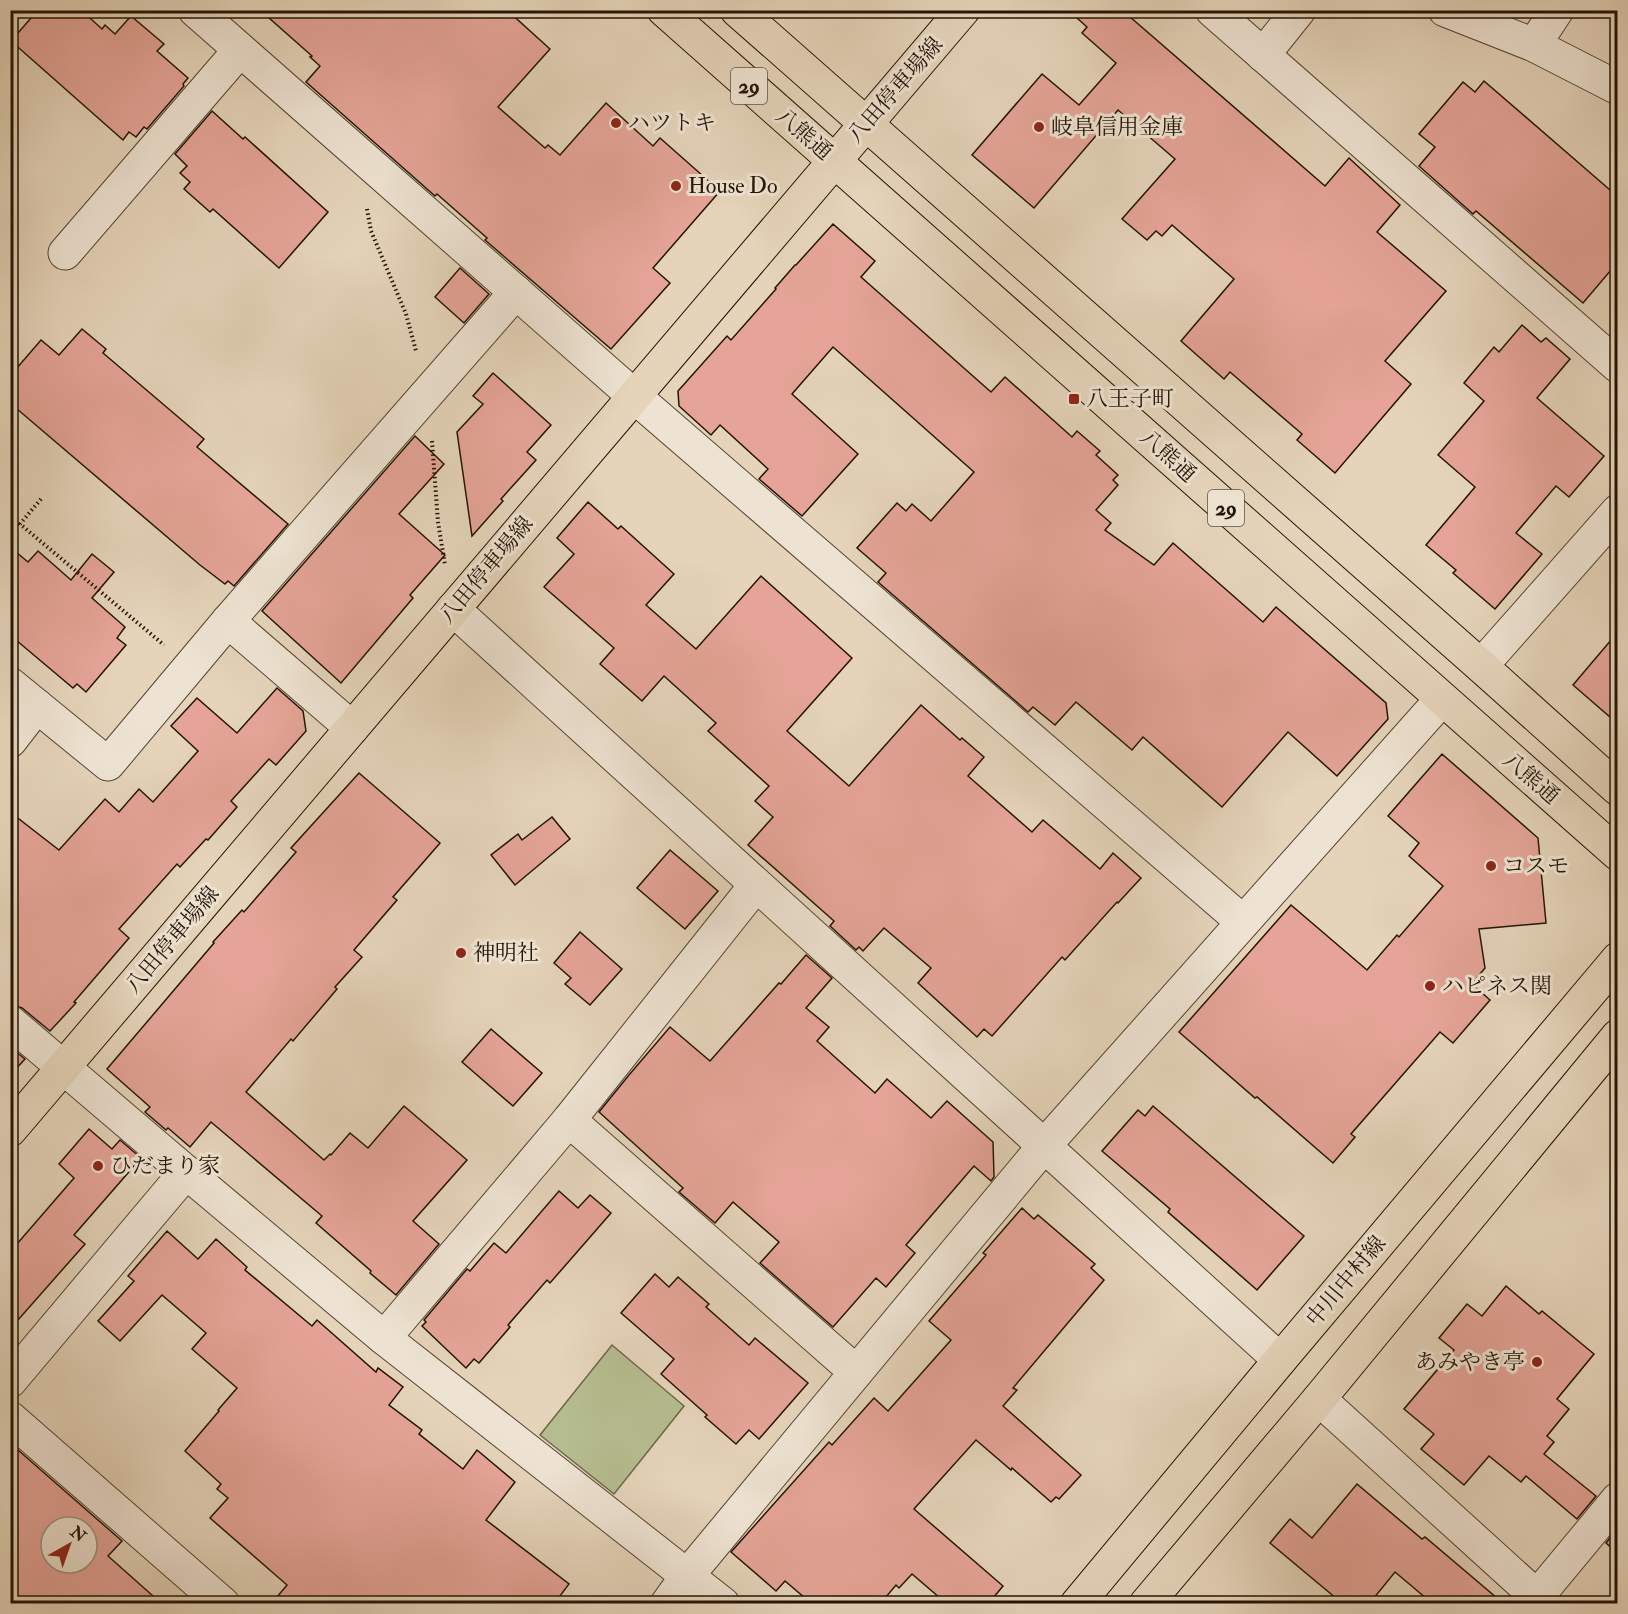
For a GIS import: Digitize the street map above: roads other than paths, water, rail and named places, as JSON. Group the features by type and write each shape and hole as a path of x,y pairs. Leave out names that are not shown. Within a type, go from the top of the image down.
{"main road":[{"name":"八熊通","path":"664,10 1617,854"},
{"name":"29","path":"736,10 1617,789"},
{"name":"八田停車場線","path":"10,1130 963,10"},
{"name":"中川中村線","path":"1077,1604 1617,960"},
{"path":"1146,1604 1319,1399 1617,1036"}],"street":[{"path":"195,10 634,396 1243,922"},
{"path":"1212,10 1617,366"},
{"path":"1263,55 1299,10"},
{"path":"1445,10 1534,45 1617,88"},
{"path":"1534,45 1557,10"},
{"path":"65,253 240,50"},
{"path":"10,684 108,764 228,621 516,292"},
{"path":"1480,666 1617,511"},
{"path":"453,609 1280,1360"},
{"path":"228,621 352,728"},
{"path":"667,1604 687,1576 1044,1146 1442,699"},
{"path":"10,741 36,706"},
{"path":"384,1338 568,1120 756,885"},
{"path":"10,1022 384,1338 723,1604"},
{"path":"568,1120 856,1372"},
{"path":"10,1381 186,1173"},
{"path":"1319,1399 1537,1601 1617,1499"},
{"path":"10,1418 223,1604"}],"place":[{"name":"ハツトキ","path":"616,123"},
{"name":"岐阜信用金庫","path":"1039,127"},
{"name":"House Do","path":"676,186"},
{"name":"八王子町","path":"1074,399"},
{"name":"コスモ","path":"1491,866"},
{"name":"神明社","path":"461,953"},
{"name":"ハピネス関","path":"1430,986"},
{"name":"ひだまり家","path":"98,1166"},
{"name":"あみやき亭","path":"1537,1362"}]}
